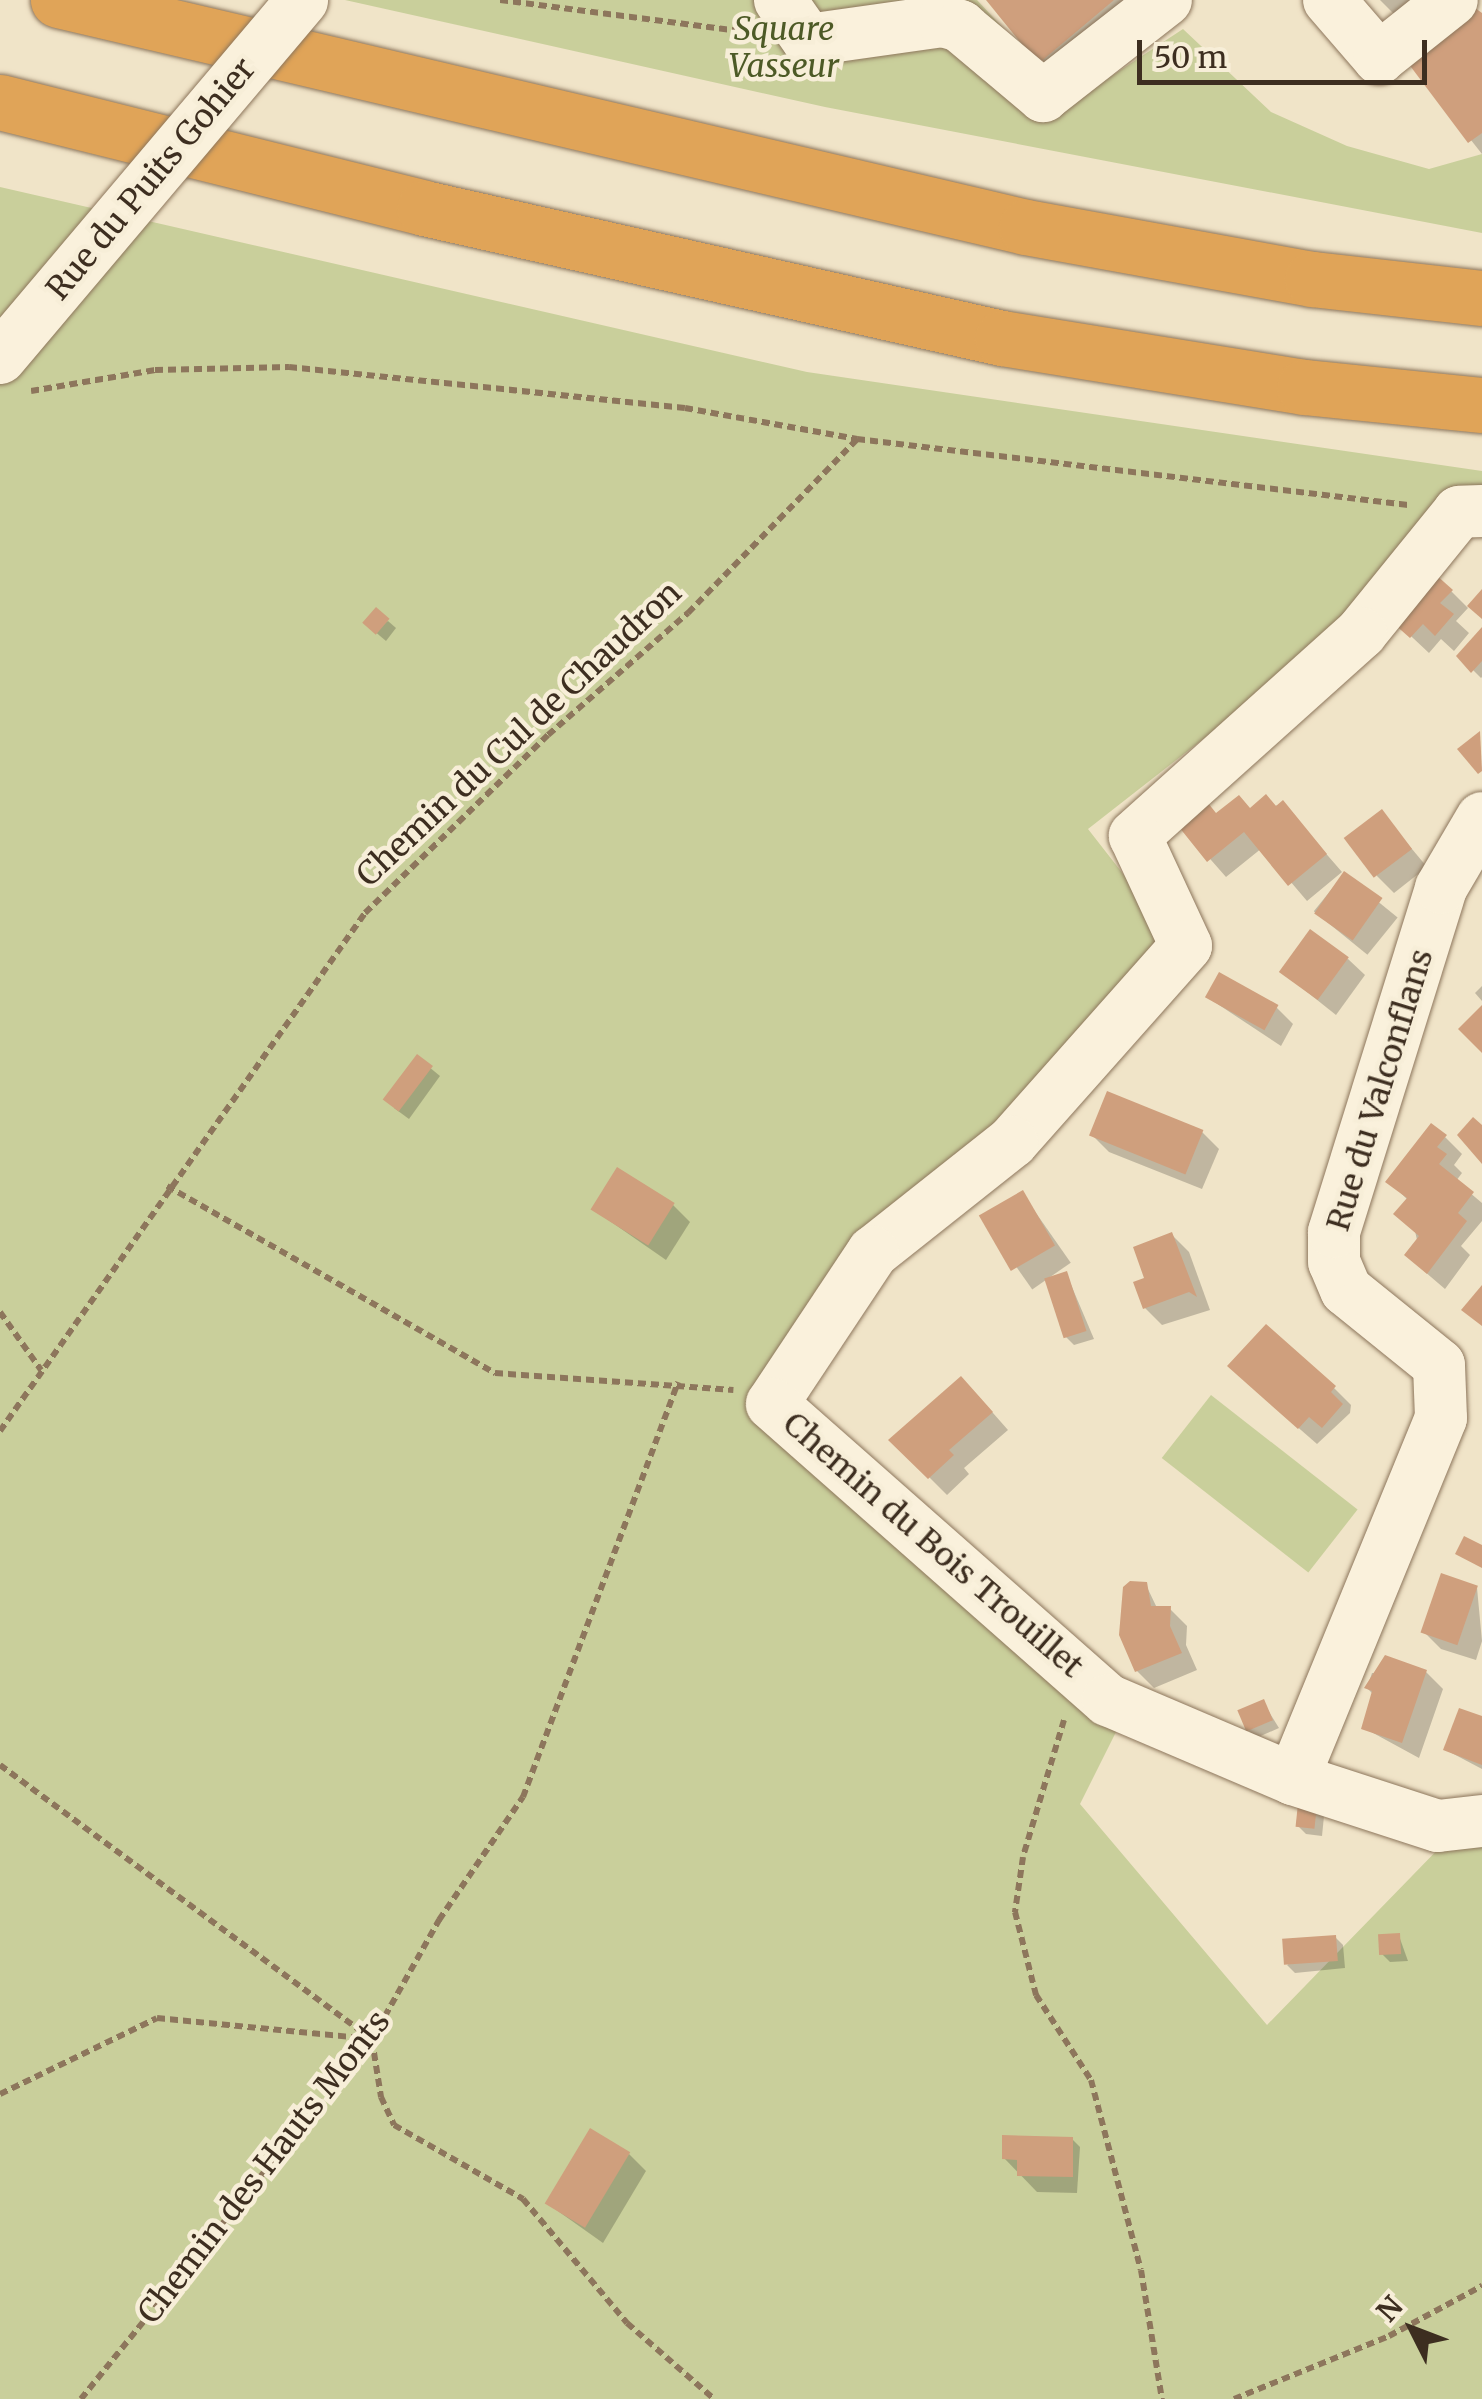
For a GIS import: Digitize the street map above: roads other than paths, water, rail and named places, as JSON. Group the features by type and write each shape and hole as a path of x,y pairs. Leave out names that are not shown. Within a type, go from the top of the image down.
{"highway":[{"path":"58,0 1026,227 1312,279 1482,298"},
{"path":"0,102 424,208 1002,338 1304,387 1482,404"}],"street":[{"name":"Rue du Puits Gohier","path":"10,376 302,0"},
{"path":"794,20 942,20 960,26 1043,96 1166,0"},
{"path":"1329,0 1379,58 1452,0"},
{"name":"Chemin du Bois Trouillet","path":"1471,511 1360,633 1136,836 1186,946 1012,1142 873,1252 772,1404 1108,1700 1293,1779 1438,1826 1482,1821"},
{"name":"Rue du Valconflans","path":"1293,1779 1441,1418 1438,1365 1346,1290 1334,1262 1334,1232 1440,888 1482,818"}],"park label":[{"name":"Square Vasseur","path":"784,48"}]}
